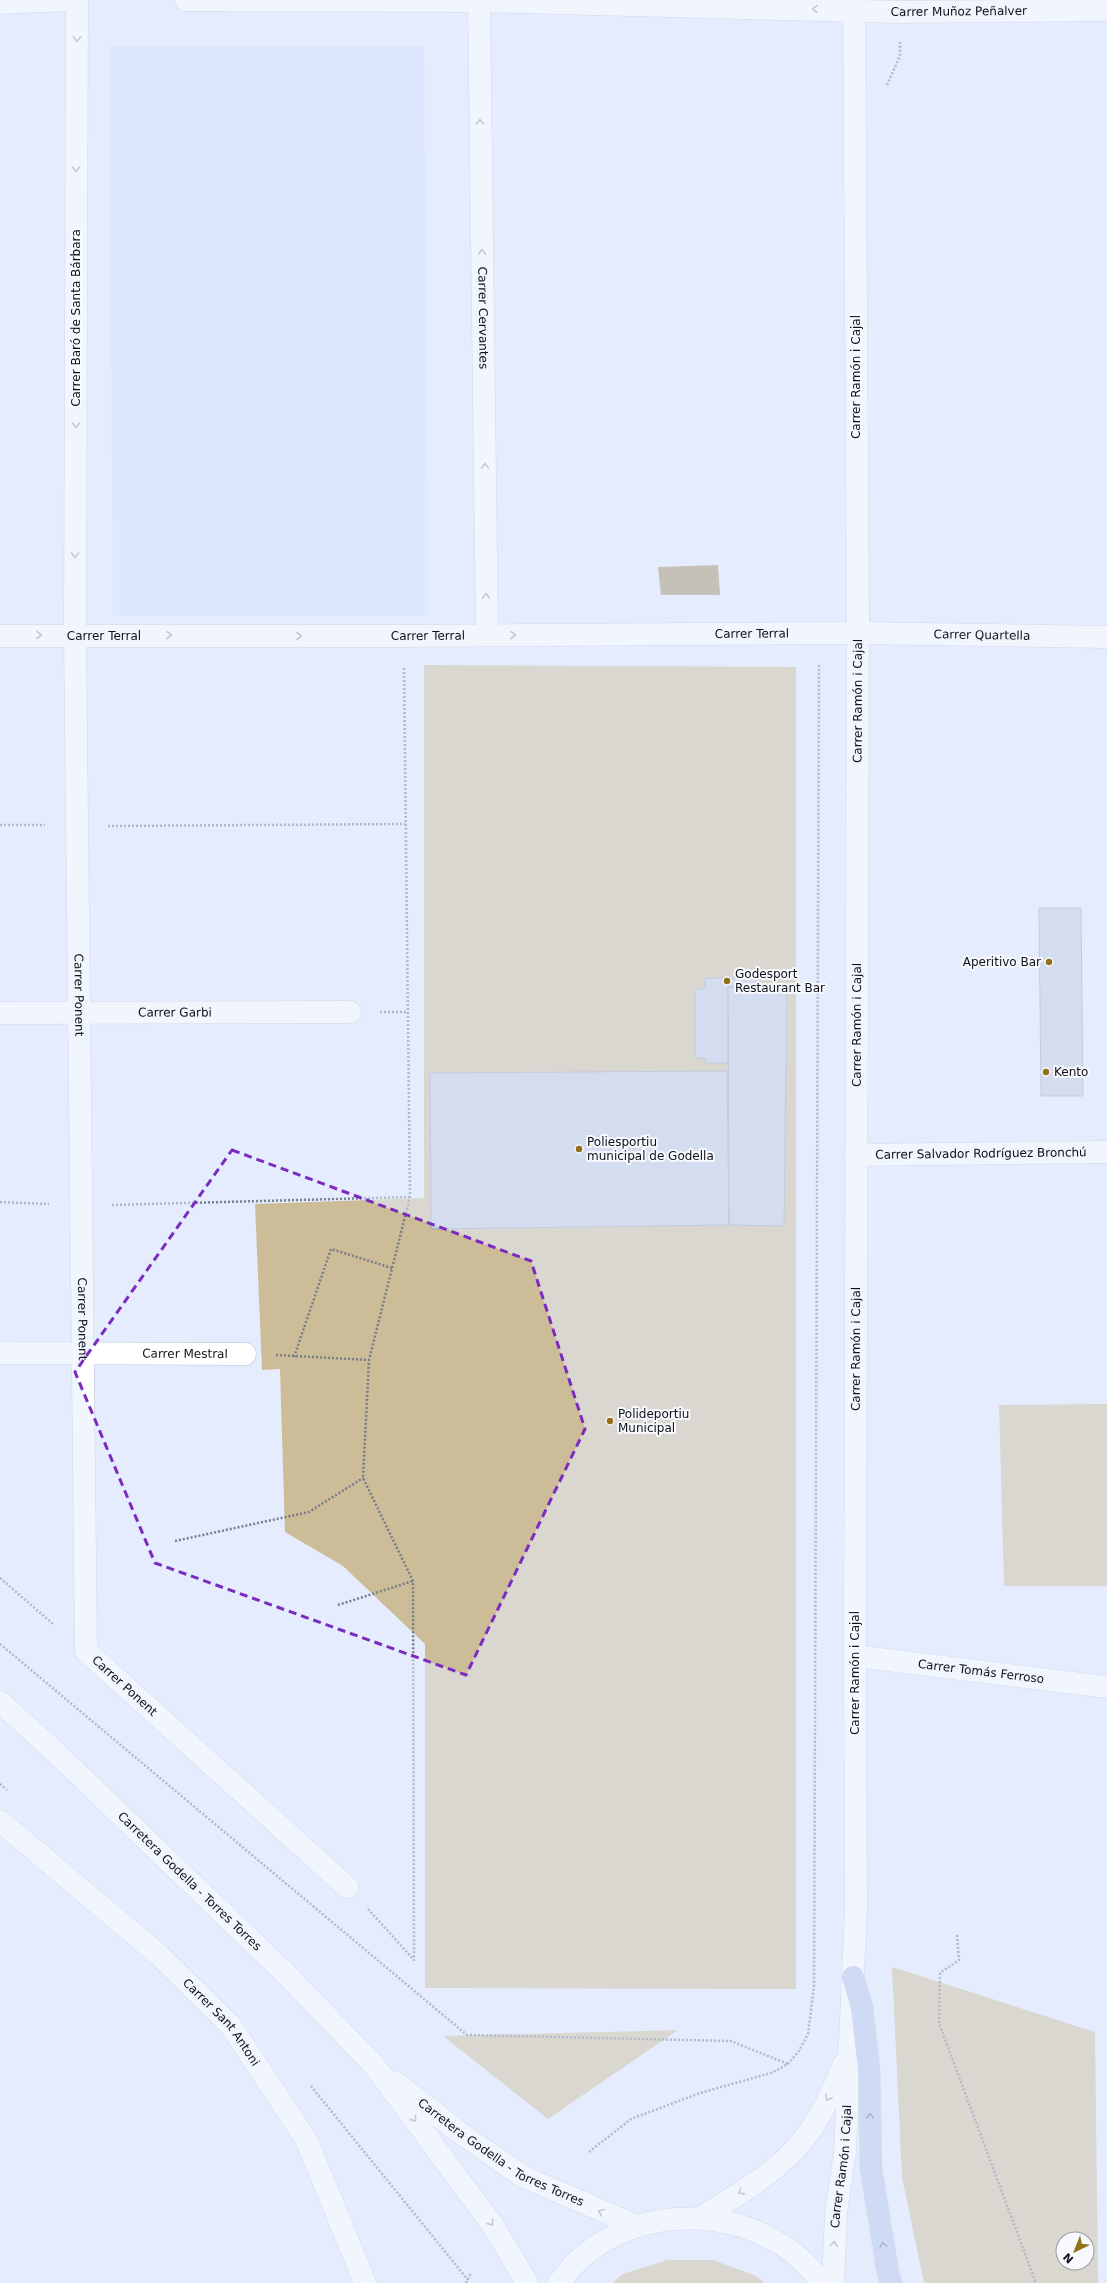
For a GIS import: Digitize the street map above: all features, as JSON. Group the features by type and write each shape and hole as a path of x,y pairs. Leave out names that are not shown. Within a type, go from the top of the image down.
{"main road":[{"path":"853,1977 862,2007 869,2069 871,2168 888,2273 891,2283"}],"street":[{"path":"0,3 69,0"},
{"name":"Carrer Baró de Santa Bárbara","path":"75,635 77,0"},
{"name":"Carrer Muñoz Peñalver","path":"186,0 479,0 854,5 899,12 1107,10"},
{"name":"Carrer Cervantes","path":"479,0 487,635"},
{"name":"Carrer Ramón i Cajal","path":"833,2283 833,2254 845,2152 856,1908 856,633 854,5"},
{"name":"Carrer Terral","path":"0,636 403,636 856,633"},
{"name":"Carrer Quartella","path":"856,633 1107,637"},
{"name":"Carrer Ponent","path":"75,635 86,1652 347,1887"},
{"name":"Carrer Garbi","path":"0,1013 350,1012"},
{"name":"Carrer Salvador Rodríguez Bronchú","path":"856,1155 1107,1152"},
{"name":"Carrer Mestral","path":"0,1353 246,1354"},
{"name":"Carrer Tomás Ferroso","path":"855,1656 1107,1688"},
{"name":"Carretera Godella - Torres Torres","path":"0,1702 52,1749 285,1973 374,2065 494,2227 526,2283"},
{"name":"Carrer Sant Antoni","path":"0,1821 159,1955 231,2026 306,2141 365,2283"},
{"name":"Carrer Ramón i Cajal","path":"700,2218 775,2168 803,2140 832,2091 850,2050"},
{"name":"Carretera Godella - Torres Torres","path":"374,2065 459,2132 522,2176 587,2206 637,2226"},
{"path":"559,2283 566,2273 598,2245 637,2226 668,2219 700,2218 733,2223 763,2234 791,2252 815,2273 822,2283"}],"path":[{"path":"347,1887 414,1961 413,1581 363,1478 369,1360 410,1197 403,636"},
{"path":"0,825 405,824"},
{"path":"0,1202 81,1206 410,1197"},
{"path":"294,1356 331,1249 392,1268"},
{"name":"Carrer Mestral","path":"246,1354 369,1360"},
{"path":"175,1541 309,1512 363,1478"},
{"path":"0,1578 86,1652"},
{"path":"338,1605 413,1581"},
{"path":"957,1935 959,1960 940,1973 939,2023 1036,2283"},
{"path":"466,2283 471,2273"}],"highlighted area":[{"path":"232,1150 531,1261 585,1429 466,1675 155,1563 75,1372"}],"shaded area":[{"path":"109,46 424,46 428,616 113,616"},
{"path":"718,565 720,595 661,595 658,567"},
{"name":"Polideportiu Municipal","path":"424,665 796,667 796,1989 425,1988 425,1644 343,1566 285,1532 280,1369 262,1370 255,1204 424,1198"},
{"path":"1107,1404 1107,1586 1004,1586 999,1405"},
{"path":"892,1967 1095,2032 1098,2283 924,2283 902,2177"},
{"path":"678,2030 548,2119 443,2036 644,2031"},
{"path":"667,2260 713,2260 756,2276 765,2283 612,2283 623,2274"}],"building":[{"path":"1039,908 1081,908 1083,1096 1041,1096"},
{"path":"705,978 756,978 755,987 728,987 728,1063 706,1063 705,1058 695,1058 695,990 705,988"},
{"path":"787,986 784,1226 729,1225 728,987"},
{"name":"Poliesportiu municipal de Godella","path":"727,1071 729,1225 431,1229 430,1073"}],"place":[{"name":"Aperitivo Bar","path":"1049,962"},
{"name":"Godesport Restaurant Bar","path":"727,981"},
{"name":"Kento","path":"1046,1072"},
{"name":"Poliesportiu municipal de Godella","path":"579,1149"},
{"name":"Polideportiu Municipal","path":"610,1421"}]}
